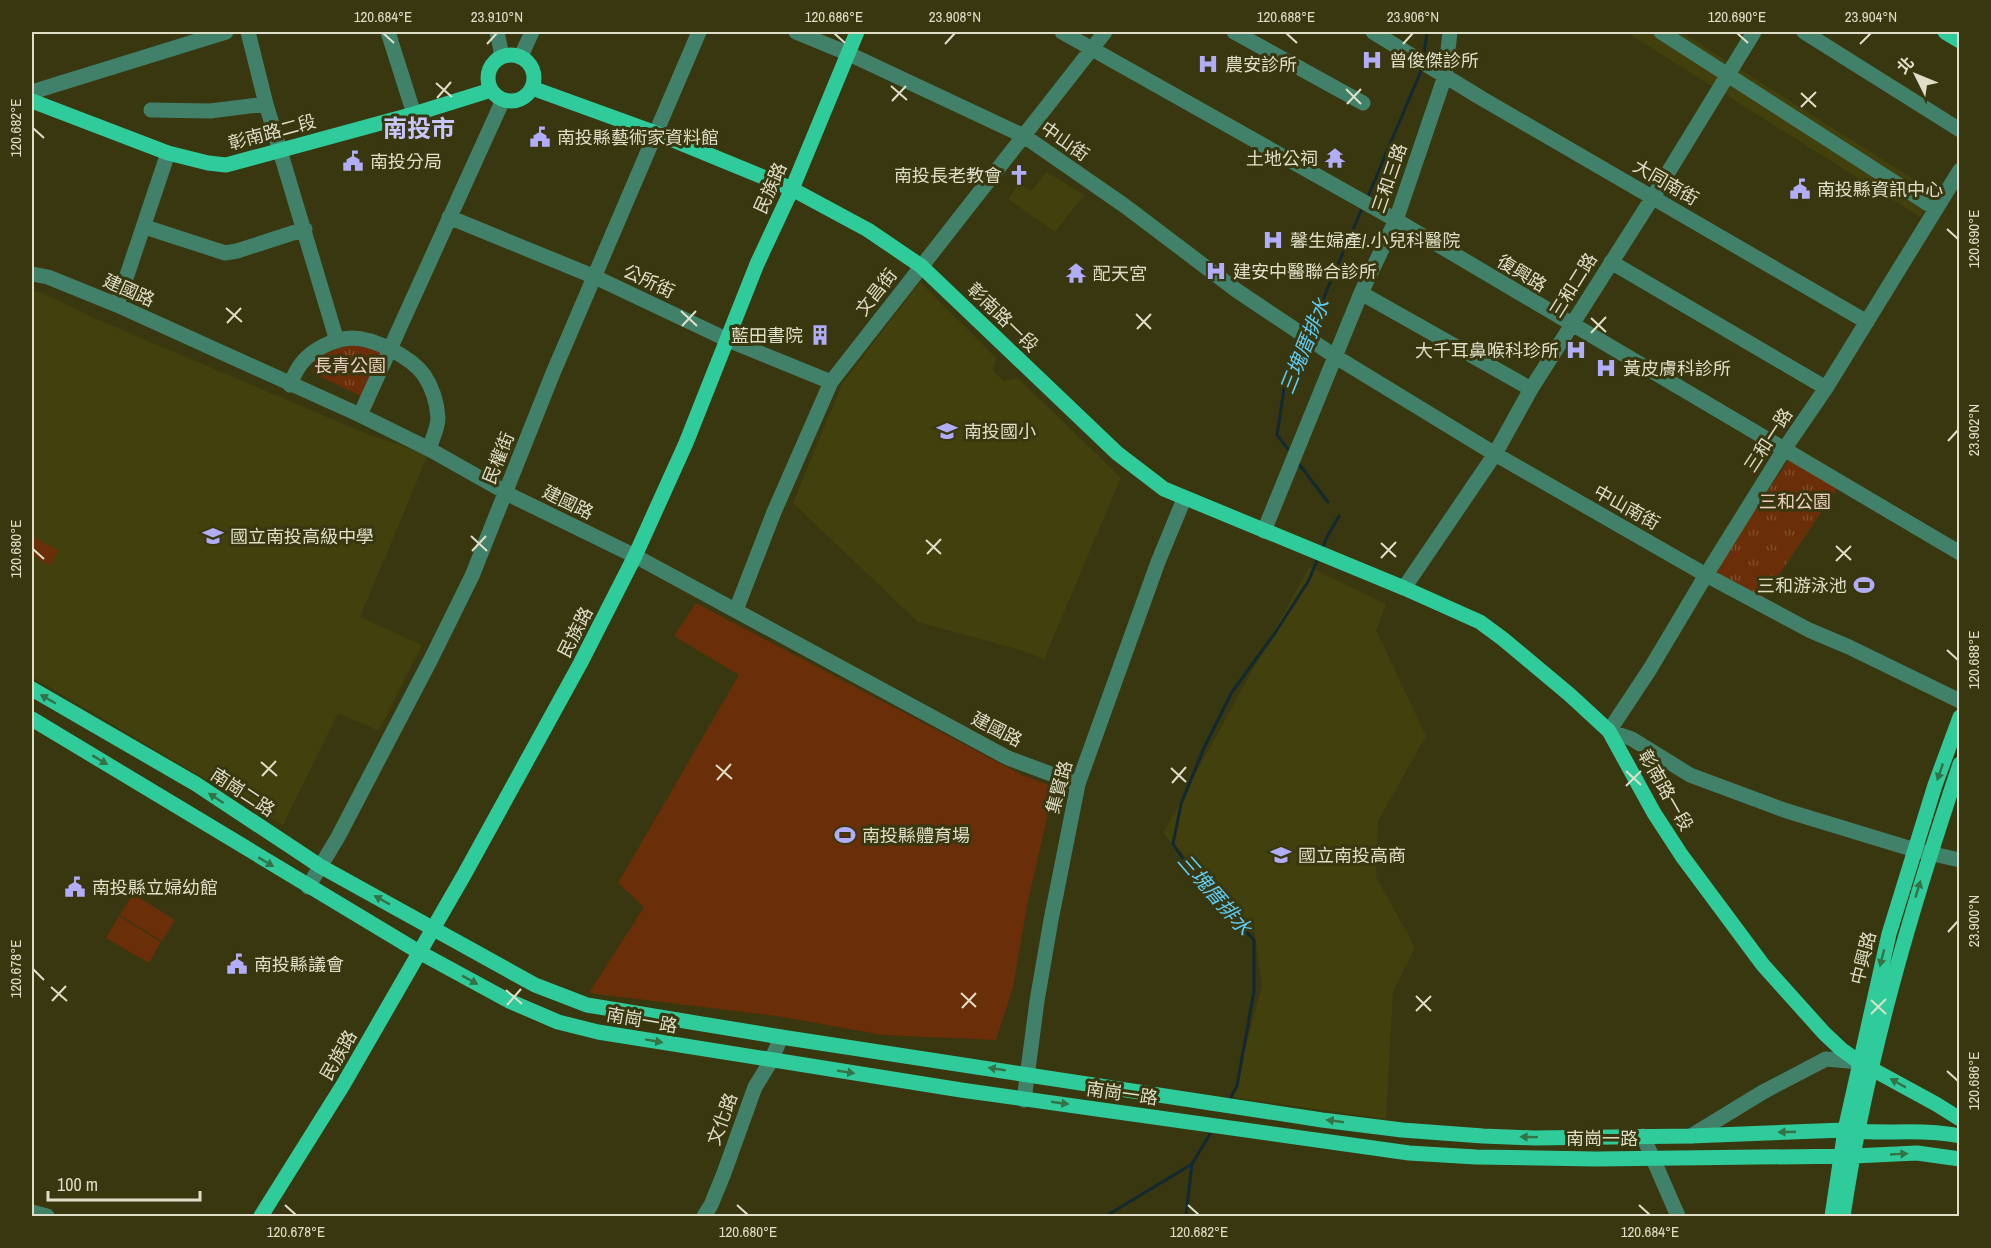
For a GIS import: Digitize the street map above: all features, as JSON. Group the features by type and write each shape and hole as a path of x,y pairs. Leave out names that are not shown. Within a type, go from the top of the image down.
{"main road":[{"name":"民族路","path":"261,1216 332,1104 559,707 634,556 686,443 757,264 792,189 857,32"},
{"path":"1945,32 1959,41"},
{"path":"497,95 488,81 490,66 502,56 515,54 527,60 534,71 532,88 656,133"},
{"name":"彰南路二段","path":"32,101 168,153 226,165 414,114 497,95 518,100 528,94 532,88"},
{"name":"彰南路一段","path":"656,133 792,189 868,230 921,266 1117,453 1164,489 1404,588 1480,622 1503,639 1609,731 1654,813 1682,856 1763,965 1824,1033 1841,1049 1865,1065 1959,1119"},
{"name":"南崗二路","path":"32,689 196,784 320,866 433,929"},
{"name":"中興路","path":"1922,851 1959,717"},
{"path":"32,719 419,952"},
{"name":"中興路","path":"1832,1216 1852,1131 1888,934 1959,764"},
{"name":"南崗一路","path":"433,929 535,985 587,1005 1322,1120 1402,1130 1484,1136 1691,1136 1852,1131"},
{"name":"南崗一路","path":"419,952 508,1001 558,1022 598,1032 1024,1100 1409,1153 1596,1159 1847,1156"},
{"path":"1852,1131 1915,1131 1959,1136"},
{"path":"1847,1156 1917,1153 1959,1159"},
{"name":"中興路","path":"1843,1216 1847,1156"}],"street":[{"path":"32,92 226,32"},
{"path":"248,32 266,104 337,340"},
{"path":"388,32 414,114"},
{"path":"497,32 502,56"},
{"path":"521,56 532,32"},
{"name":"民權街","path":"308,886 338,837 472,576 505,492 699,32"},
{"name":"中山街","path":"796,32 847,53 1024,136 1125,206 1236,290 1292,327"},
{"name":"復興路","path":"1062,32 1396,220 1959,553"},
{"name":"文昌街","path":"735,610 770,522 831,382 1105,32"},
{"name":"大同南街","path":"1373,32 1867,322"},
{"name":"三和三路","path":"1264,531 1361,293 1396,220 1445,76 1450,32"},
{"path":"1661,32 1936,209"},
{"name":"三和二路","path":"1404,588 1495,454 1531,389 1754,32"},
{"path":"1804,32 1959,130"},
{"path":"1239,35 1363,103"},
{"path":"360,415 449,217 497,95"},
{"path":"151,110 210,111 266,104"},
{"path":"117,305 168,153"},
{"name":"三和一路","path":"1609,731 1650,669 1785,448 1826,388 1959,170"},
{"name":"公所街","path":"449,217 595,277 728,340 831,382"},
{"path":"145,227 225,253 305,229"},
{"path":"1611,262 1826,388"},
{"name":"建國路","path":"32,274 48,277 117,305 360,415 429,449 505,492 634,556 1008,758 1078,784"},
{"path":"1361,293 1531,389"},
{"name":"中山南街","path":"1292,327 1336,357 1495,454 1706,574 1809,630 1959,701"},
{"path":"290,385 301,364 308,357 318,349 337,340 354,338 402,354 424,375 433,392 438,420 429,449"},
{"name":"集賢路","path":"1024,1100 1037,1001 1078,784 1158,562 1184,499"},
{"path":"1609,731 1632,740 1690,775 1787,812 1959,861"},
{"name":"文化路","path":"704,1216 724,1173 755,1087 782,1037"},
{"path":"1691,1136 1763,1092 1826,1059 1865,1065"},
{"path":"1643,1136 1678,1216"},
{"path":"32,1212 47,1216"}],"shaded area":[{"path":"1626,32 1681,32 1937,194 1920,217"},
{"path":"1047,172 1084,195 1055,232 1008,199 1019,184 1031,191"},
{"name":"南投國小","path":"920,282 996,358 993,370 1003,381 1018,378 1121,478 1044,659 1024,651 918,622 793,503 842,384"},
{"name":"國立南投高級中學","path":"32,290 365,433 428,455 360,617 422,645 379,731 338,713 283,825 32,677"},
{"name":"國立南投高商","path":"1309,567 1386,604 1376,630 1426,736 1378,821 1376,877 1415,947 1393,992 1386,1119 1232,1097 1262,986 1254,928 1163,833"}],"green space":[{"name":"長青公園","path":"357,341 382,351 361,396 313,373 311,364 317,356"},
{"name":"三和公園","path":"1789,459 1837,489 1761,601 1713,574"},
{"path":"32,537 58,550 51,565 32,556"},
{"name":"南投縣體育場","path":"696,603 1022,775 1054,787 1027,905 1013,987 996,1040 883,1035 777,1016 589,993 644,907 618,883 739,675 674,636"},
{"path":"133,894 175,920 162,941 120,915"},
{"path":"119,916 161,942 149,963 106,938"}],"waterway":[{"name":"三塊厝排水","path":"1424,53 1427,32"},
{"name":"三塊厝排水","path":"1369,194 1421,71"},
{"name":"三塊厝排水","path":"1308,334 1361,211"},
{"name":"三塊厝排水","path":"1288,449 1277,435 1284,389 1304,343"},
{"name":"三塊厝排水","path":"1299,464 1328,502"},
{"name":"三塊厝排水","path":"1322,549 1339,516"},
{"name":"三塊厝排水","path":"1231,1097 1237,1086 1254,991 1254,940 1195,876 1173,844 1181,804 1204,748 1232,692 1275,633 1309,580 1318,558"},
{"name":"三塊厝排水","path":"1186,1216 1192,1164 1210,1134"},
{"path":"1106,1216 1192,1164"}],"place":[{"name":"曾俊傑診所","path":"1372,60"},
{"name":"農安診所","path":"1208,64"},
{"name":"南投縣藝術家資料館","path":"540,137"},
{"name":"土地公祠","path":"1335,158"},
{"name":"南投分局","path":"353,161"},
{"name":"南投長老教會","path":"1019,175"},
{"name":"南投縣資訊中心","path":"1800,189"},
{"name":"馨生婦產/.小兒科醫院","path":"1273,240"},
{"name":"建安中醫聯合診所","path":"1216,271"},
{"name":"配天宮","path":"1076,273"},
{"name":"藍田書院","path":"820,335"},
{"name":"大千耳鼻喉科珍所","path":"1576,350"},
{"name":"黃皮膚科診所","path":"1606,368"},
{"name":"南投國小","path":"947,431"},
{"name":"國立南投高級中學","path":"213,536"},
{"name":"三和游泳池","path":"1864,585"},
{"name":"南投縣體育場","path":"845,835"},
{"name":"國立南投高商","path":"1281,855"},
{"name":"南投縣立婦幼館","path":"75,887"},
{"name":"南投縣議會","path":"237,964"}],"district":[{"name":"南投市","path":"419,128"}]}
